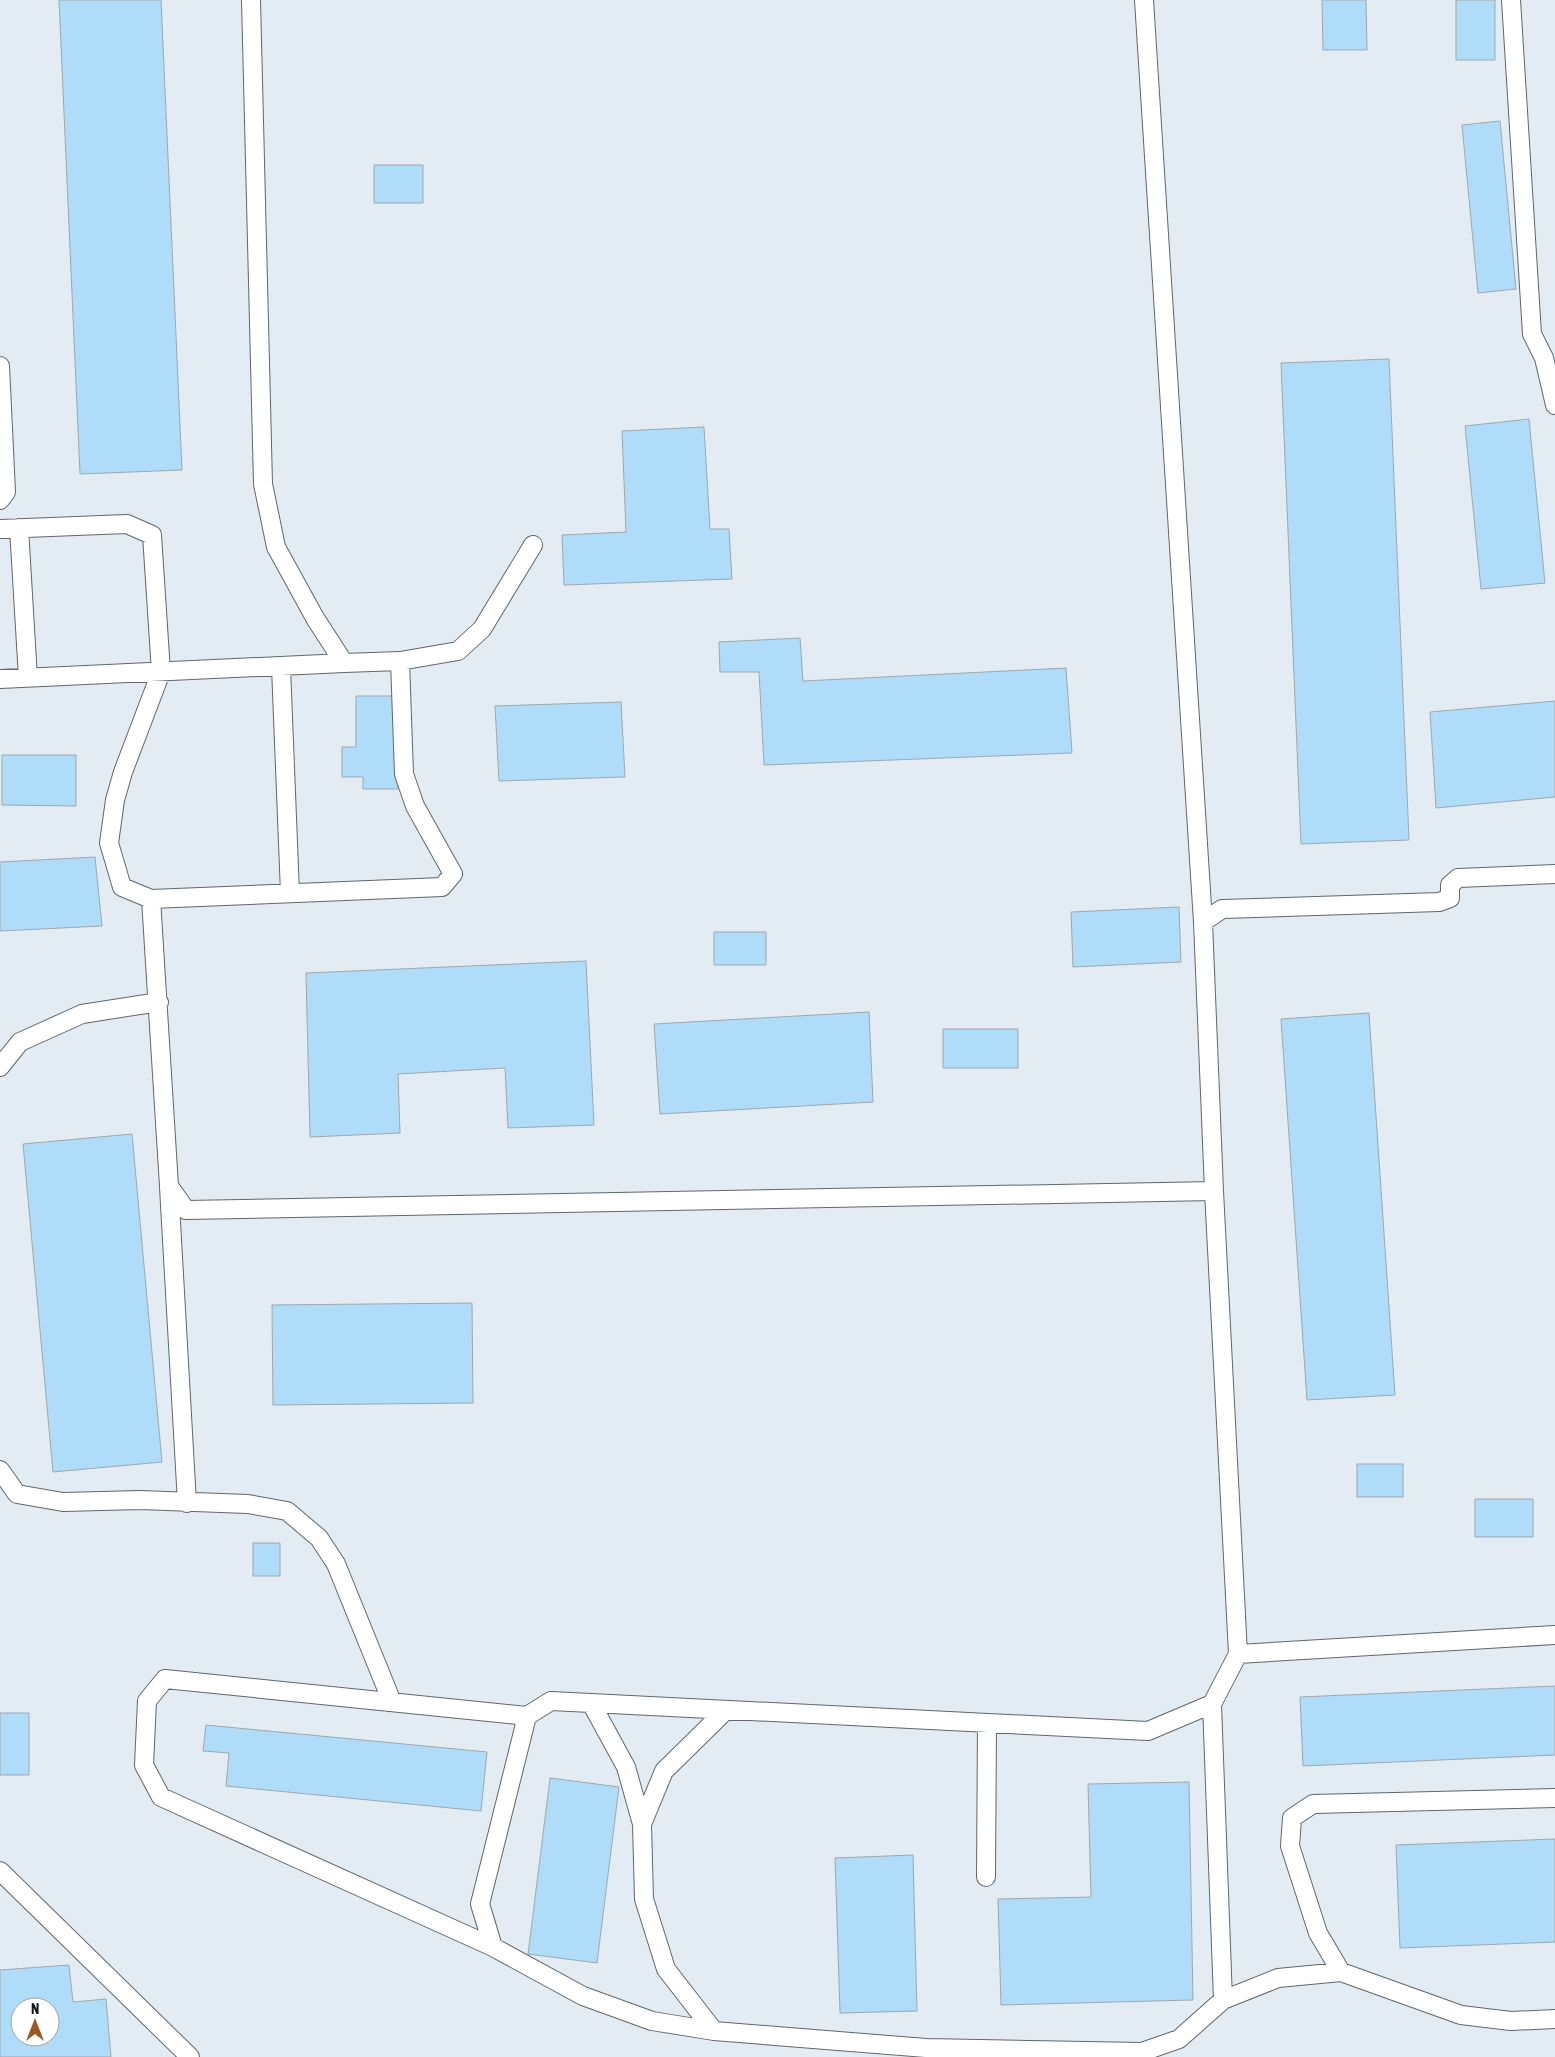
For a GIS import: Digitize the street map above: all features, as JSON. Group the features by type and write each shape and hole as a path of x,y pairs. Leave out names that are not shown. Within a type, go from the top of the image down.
{"lane":[{"path":"251,0 263,484 276,547 315,618 344,663"},
{"path":"1144,0 1203,922 1214,1191 1238,1654 1212,1704 1223,2000"},
{"path":"1510,0 1532,334 1544,358 1555,405"},
{"path":"0,366 6,492 0,500"},
{"path":"0,529 127,524 152,535 161,672 123,772 115,800 109,843 122,887 151,899 442,887 452,874 415,806 404,774 400,661"},
{"path":"19,528 28,678"},
{"path":"0,679 400,661 458,651 482,629 533,545"},
{"path":"280,667 290,893"},
{"path":"1203,922 1222,909 1439,902 1450,898 1450,885 1458,878 1555,874"},
{"path":"151,899 159,1002 187,1503"},
{"path":"0,1067 20,1042 82,1014 159,1002"},
{"path":"169,1186 186,1210 1214,1191"},
{"path":"0,1470 17,1494 63,1502 140,1500 248,1504 287,1512 319,1538 336,1564 392,1702"},
{"path":"1238,1654 1555,1635"},
{"path":"1212,1704 1148,1731 551,1702 528,1716 165,1679 147,1702 144,1765 161,1797 493,1947 583,1996 652,2021 714,2031 926,2048 1142,2052 1179,2039 1223,2000 1278,1978 1341,1972 1461,2015 1512,2021 1555,2019"},
{"path":"591,1703 626,1767 642,1824 644,1899 666,1969 714,2031"},
{"path":"642,1824 664,1771 726,1710"},
{"path":"493,1947 480,1904 528,1716"},
{"path":"986,1878 987,1722"},
{"path":"1341,1972 1318,1933 1290,1846 1292,1818 1313,1804 1555,1798"},
{"path":"0,1870 190,2057"}],"building":[{"path":"59,0 161,0 182,470 80,474"},
{"path":"1322,0 1366,0 1367,50 1323,50"},
{"path":"1456,0 1495,0 1495,60 1456,60"},
{"path":"1500,121 1516,289 1478,293 1462,125"},
{"path":"374,165 423,165 423,203 374,203"},
{"path":"1389,359 1409,840 1301,844 1281,363"},
{"path":"1529,419 1545,583 1481,589 1465,426"},
{"path":"704,427 710,529 729,529 732,579 564,585 562,535 626,532 622,431"},
{"path":"800,638 803,681 1066,668 1072,753 764,765 759,672 720,672 719,642"},
{"path":"356,696 398,696 398,789 363,789 363,777 342,777 342,747 356,747"},
{"path":"1555,701 1555,797 1436,808 1430,712"},
{"path":"621,702 625,777 499,781 495,706"},
{"path":"2,755 76,755 76,806 2,805"},
{"path":"95,857 102,926 0,931 0,862"},
{"path":"1179,907 1181,962 1073,967 1071,912"},
{"path":"714,932 766,932 766,965 714,965"},
{"path":"586,961 594,1125 508,1128 505,1068 398,1074 400,1133 310,1137 306,973"},
{"path":"869,1012 873,1102 660,1114 654,1024"},
{"path":"1369,1013 1395,1395 1307,1400 1281,1019"},
{"path":"943,1029 1018,1029 1018,1068 943,1068"},
{"path":"132,1134 162,1462 53,1472 23,1144"},
{"path":"472,1303 473,1403 273,1405 272,1305"},
{"path":"1357,1464 1403,1464 1403,1497 1357,1497"},
{"path":"1475,1499 1533,1499 1533,1537 1475,1537"},
{"path":"253,1543 280,1543 280,1576 253,1576"},
{"path":"1555,1686 1555,1755 1303,1766 1300,1697"},
{"path":"0,1713 29,1713 29,1775 0,1775"},
{"path":"206,1725 487,1752 481,1811 226,1786 229,1753 203,1751"},
{"path":"550,1778 619,1787 597,1963 528,1954"},
{"path":"1189,1782 1193,2000 1001,2005 998,1899 1091,1897 1088,1784"},
{"path":"1555,1839 1555,1942 1400,1948 1396,1845"},
{"path":"913,1855 917,2011 840,2013 835,1858"},
{"path":"69,1965 73,2002 106,1999 111,2057 0,2057 0,1970"}]}
